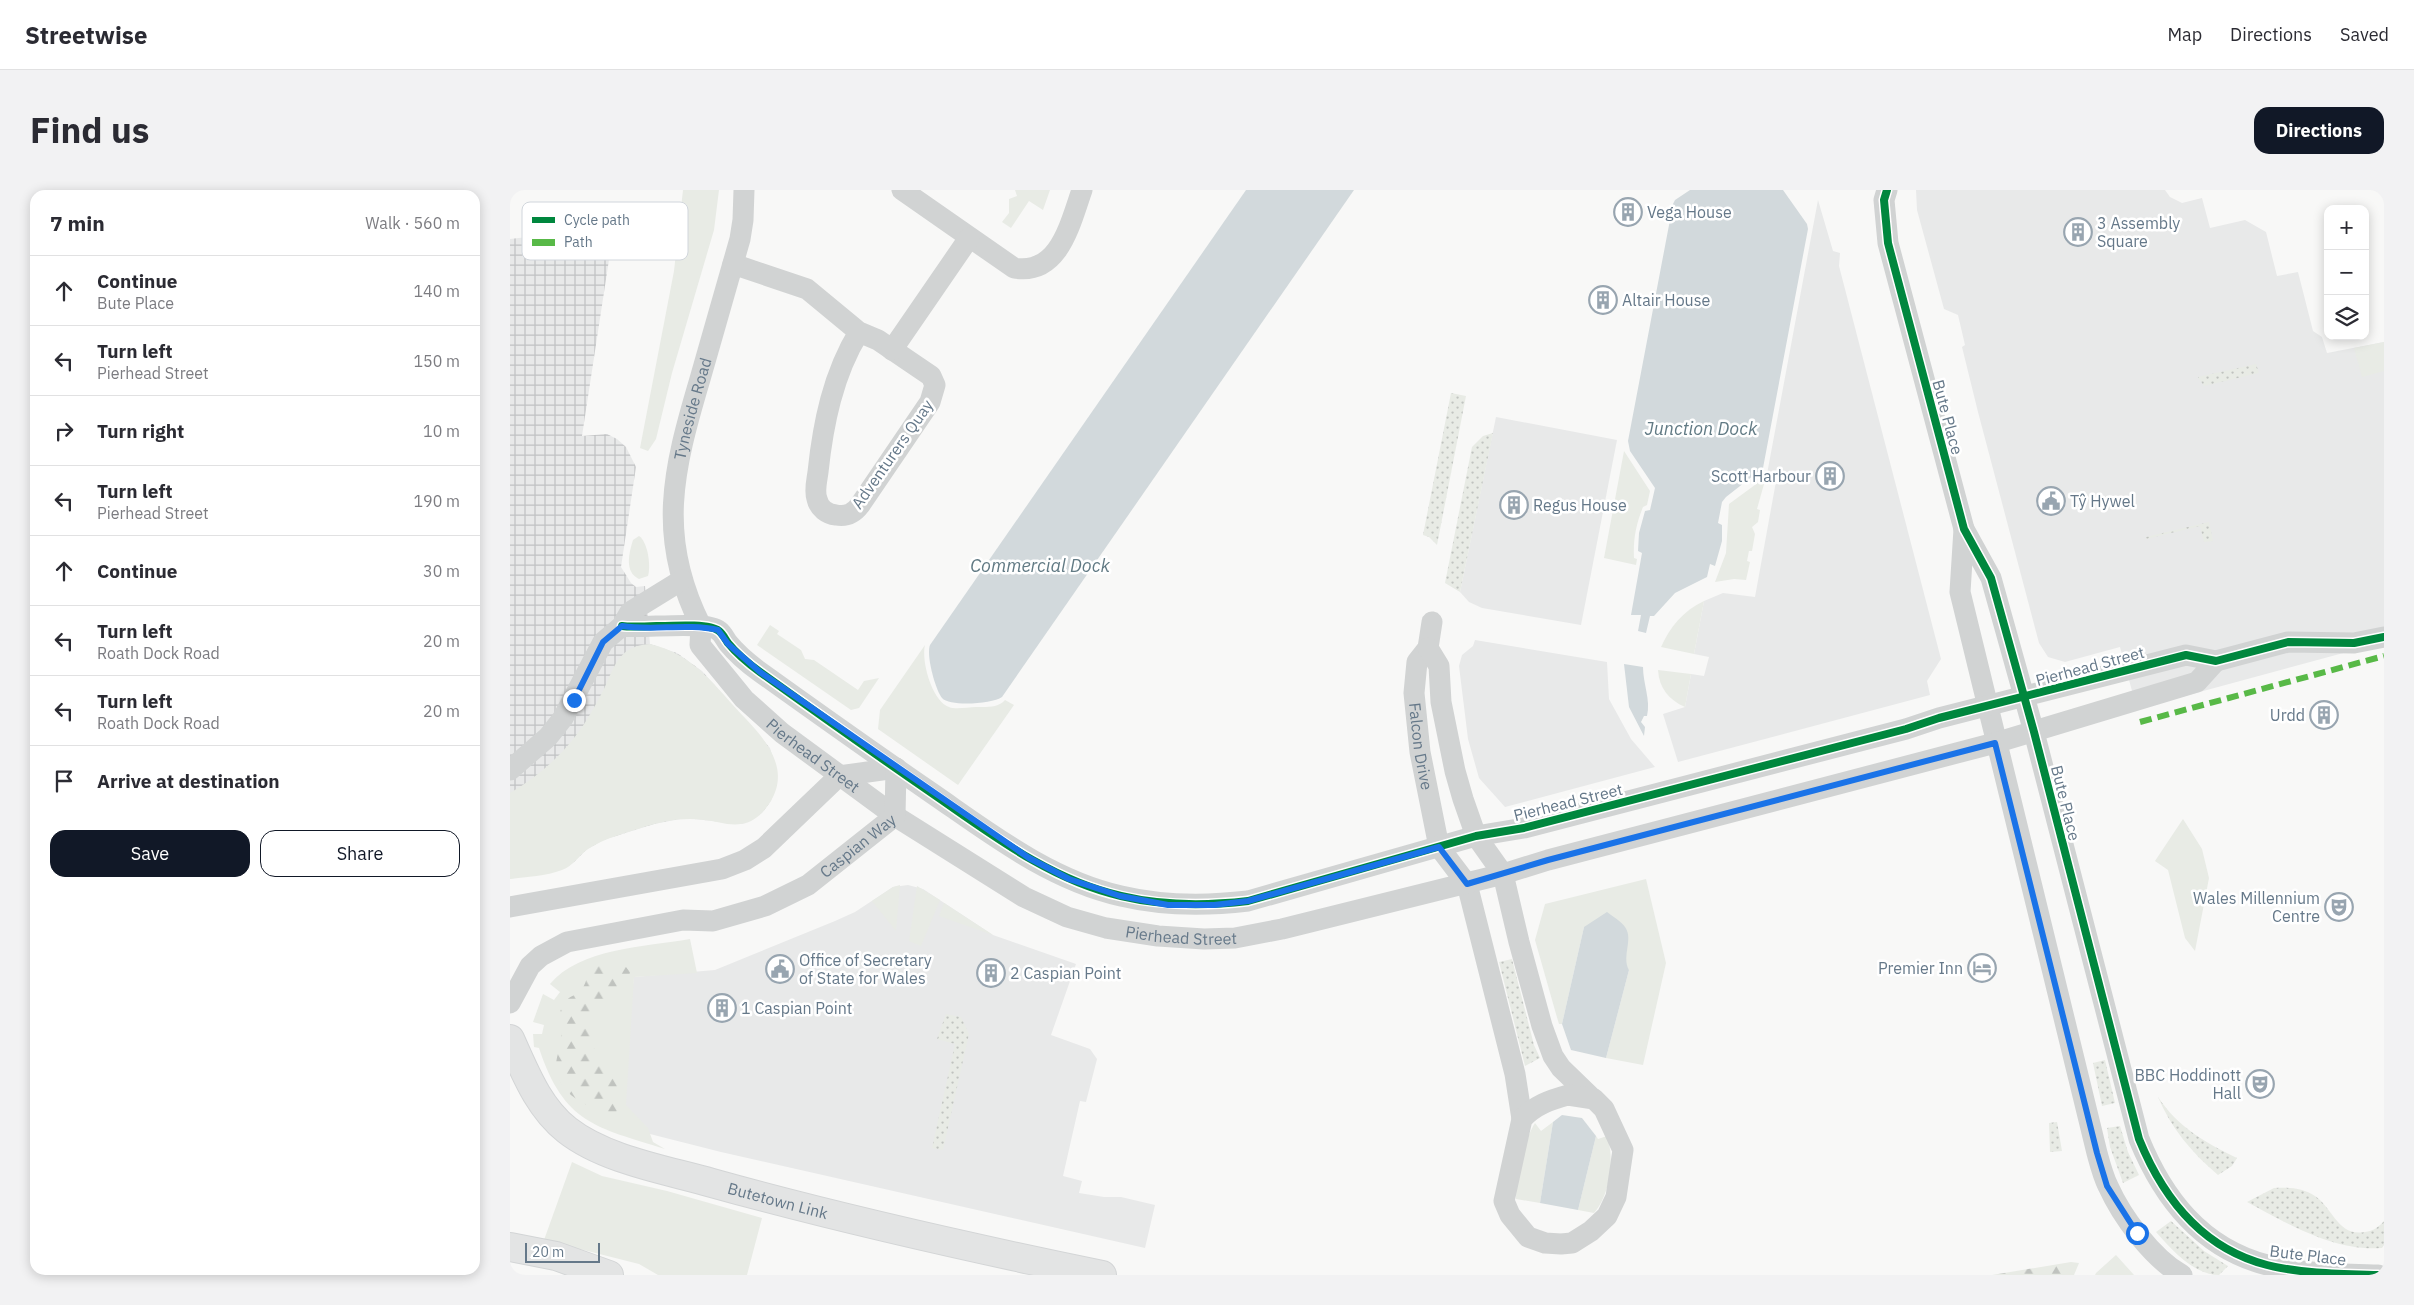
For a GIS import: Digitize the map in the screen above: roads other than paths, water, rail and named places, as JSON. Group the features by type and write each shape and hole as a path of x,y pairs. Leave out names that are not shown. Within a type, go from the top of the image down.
{"main road":[{"name":"Butetown Link","path":"510,1038 534,1092 555,1120 583,1141 600,1149 694,1178 882,1228 1102,1275"},
{"path":"510,1247 556,1256 609,1275"}],"street":[{"name":"Tyneside Road","path":"701,626 682,580 675,550 672,506 678,454 744,220 744,190"},
{"path":"902,190 1014,268 1026,270 1038,267 1048,261 1066,233 1082,190"},
{"name":"Bute Place","path":"1887,190 1884,200 1888,243 1964,529 1991,578 2034,732 2139,1139 2162,1188 2181,1213 2208,1237 2235,1252 2266,1265 2320,1273 2378,1275"},
{"path":"892,350 969,238"},
{"name":"Adventurers Quay","path":"733,264 806,289 858,332 878,340 931,376 935,386 934,394 927,408 855,511 848,515 828,513 820,507 816,499 820,452 834,388 849,348 858,332"},
{"name":"Bute Place","path":"1964,529 1960,592 1995,743 2097,1153 2107,1186 2131,1227 2148,1246 2182,1275"},
{"path":"510,770 548,738 574,700 603,642 622,626 630,612 682,580"},
{"name":"Falcon Drive","path":"1432,622 1428,648 1418,662 1414,693 1415,719 1439,847"},
{"path":"622,626 636,628 701,626"},
{"name":"Pierhead Street","path":"2216,661 2197,682 1995,743 1548,860 1467,884 1235,938 1204,939 1150,936 1082,922 1044,908 968,863 896,816 782,733 744,699 700,646 701,626 718,630 746,661 803,703 1029,858 1069,879 1120,896 1168,905 1214,905 1248,901 1476,836 1524,828 1683,788 1986,706 2024,698 2186,655 2216,661 2288,642 2354,643 2384,637"},
{"name":"Falcon Drive","path":"1428,648 1439,666 1441,702 1454,771 1476,836 1503,874"},
{"path":"510,907 688,877 737,863 764,848 839,776 896,768"},
{"name":"Caspian Way","path":"510,1003 530,966 541,956 567,942 683,920 713,921 764,906 808,885 896,816 896,768"},
{"path":"1439,847 1467,884 1515,1074 1522,1119 1504,1201 1510,1215 1528,1237 1545,1243 1572,1243 1591,1231 1607,1216 1616,1197 1623,1150 1604,1109 1561,1068 1553,1056 1542,1026 1503,874"},
{"path":"1522,1119 1530,1111 1546,1101 1568,1095 1591,1097"}],"water":[{"name":"Commercial Dock","path":"1246,190 1354,190 1002,697 971,704 946,701 939,694 934,680 929,656 930,645"},
{"name":"Junction Dock","path":"1690,190 1783,190 1807,224 1808,229 1763,468 1722,502 1718,523 1722,525 1722,541 1715,566 1710,564 1707,577 1675,593 1654,616 1650,616 1646,633 1638,631 1641,615 1631,615 1642,553 1638,551 1639,533 1645,511 1650,510 1655,488 1630,451 1628,441 1673,204 1675,200"},
{"path":"1624,664 1643,667 1648,704 1647,716 1644,716 1641,722 1645,727 1644,736 1629,707"},
{"path":"1607,912 1625,927 1627,932 1626,959 1629,970 1606,1058 1571,1050 1562,1024 1584,927"},
{"path":"1562,1115 1582,1118 1596,1136 1578,1210 1540,1203 1553,1122"}],"place":[{"name":"Vega House","path":"1628,212"},
{"name":"3 Assembly Square","path":"2078,232"},
{"name":"Altair House","path":"1603,300"},
{"name":"Scott Harbour","path":"1830,476"},
{"name":"Tŷ Hywel","path":"2051,501"},
{"name":"Regus House","path":"1514,505"},
{"name":"Urdd","path":"2324,715"},
{"name":"Wales Millennium Centre","path":"2339,907"},
{"name":"Premier Inn","path":"1982,968"},
{"name":"Office of Secretary of State for Wales","path":"780,969"},
{"name":"2 Caspian Point","path":"991,973"},
{"name":"1 Caspian Point","path":"722,1008"},
{"name":"BBC Hoddinott Hall","path":"2260,1084"}]}
